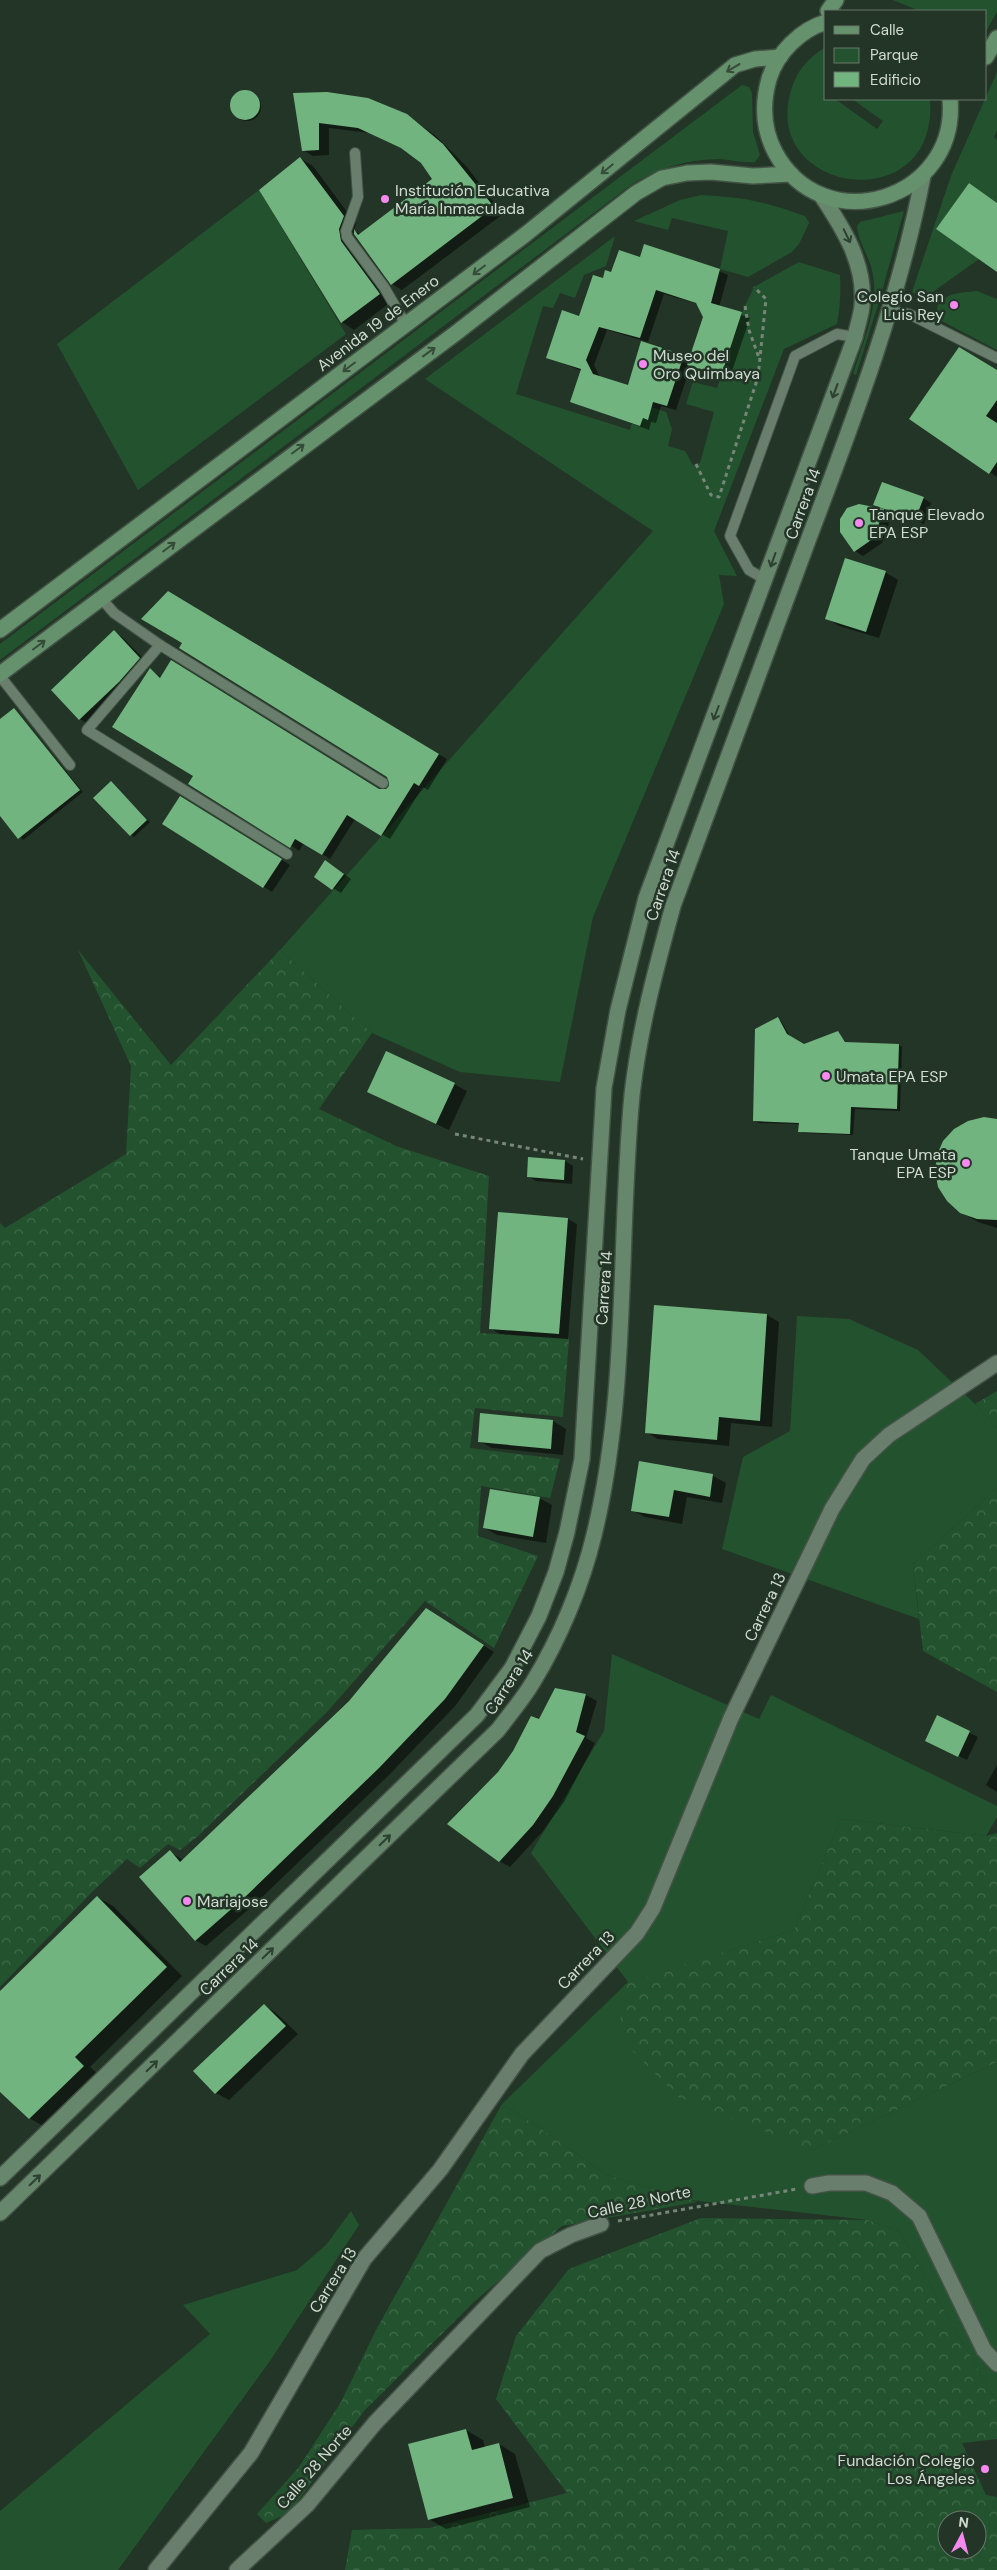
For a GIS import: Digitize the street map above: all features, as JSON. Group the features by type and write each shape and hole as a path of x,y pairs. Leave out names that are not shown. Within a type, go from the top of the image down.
{"main road":[{"path":"824,19 806,31 780,56 766,90 764,117 771,144 791,174 805,186 821,195 839,200 875,200 893,196 923,176 944,146 953,103"},
{"path":"987,55 997,38"},
{"name":"Avenida 19 de Enero","path":"0,630 526,234 734,66 755,59 780,56"},
{"path":"0,675 456,333 636,193 662,178 687,173 711,172 752,176 791,174"},
{"name":"Carrera 14","path":"0,2214 498,1730 533,1682 563,1623 594,1537 609,1462 632,1094 644,1021 656,966 672,906 839,459 890,312 912,233 923,176"},
{"name":"Carrera 14","path":"0,2178 477,1715 512,1668 538,1616 556,1572 567,1532 582,1459 598,1162 604,1088 628,967 646,898 766,580 855,336 862,307 857,260 841,224 821,195"}],"street":[{"name":"Carrera 13","path":"156,2570 251,2453 364,2259 440,2170 522,2054 637,1933 653,1908 731,1718 832,1509 863,1459 889,1435 997,1363"},
{"path":"812,2186 829,2182 866,2184 892,2193 919,2216 984,2350 997,2364"},
{"name":"Calle 28 Norte","path":"237,2570 307,2505 375,2423 540,2251 571,2235 601,2224"}],"lane":[{"path":"355,152 358,197 346,231 347,237 384,287 406,324"},
{"path":"890,312 909,314 997,358"},
{"path":"766,580 749,570 730,536 795,356 838,334 855,336"},
{"path":"101,598 114,613 160,645 382,783"},
{"path":"160,645 87,730 286,854"},
{"path":"0,675 70,765"}],"path":[{"path":"696,464 711,494 719,497 758,376 766,299 754,287"},
{"path":"745,306 749,330 760,360"},
{"path":"455,1134 598,1162"},
{"name":"Calle 28 Norte","path":"601,2224 812,2186"}],"green space":[{"path":"893,0 997,0 997,12 987,29 987,10 918,10"},
{"path":"824,48 824,100 836,100 877,129 883,121 853,100 930,100 926,137 908,163 883,177 854,179 825,172 802,154 789,128 790,94 795,79 813,56"},
{"path":"997,72 997,130 994,137 997,140 997,203 969,183 936,229 979,259 923,299 912,292 951,176 985,100 987,100 987,95"},
{"path":"742,85 749,87 752,93 753,132 760,155 755,162 708,159 685,163 663,169 631,185 0,660 0,644"},
{"path":"259,190 346,334 138,490 57,344"},
{"path":"701,195 742,199 778,207 805,216 809,223 799,244 792,252 748,277 720,269 728,231 672,218 668,230 634,221 680,200"},
{"path":"904,211 881,295 856,375 853,374 870,322 874,297 872,270 857,226 860,222"},
{"path":"615,236 606,266 584,275 575,298 560,293 553,308 543,306 516,394 630,430 632,423 640,426 643,418 648,419 651,407 666,412 672,429 668,446 685,451 693,465 700,463 714,412 686,404 693,382 717,388 742,312 754,287 799,262 840,275 840,300 837,324 784,349 714,531 737,576 719,575 724,604 593,917 560,1082 460,1072 372,1033 280,950 653,531 425,379"},
{"path":"977,291 997,299 997,350 936,318 939,304 944,299 955,294"},
{"path":"78,950 171,1065 280,950 372,1033 319,1109 396,1146 489,1176 480,1333 569,1339 563,1417 475,1408 470,1448 560,1459 550,1498 481,1486 478,1536 538,1556 494,1648 425,1601 326,1713 197,1837 180,1850 168,1844 140,1868 127,1859 93,1891 0,1987 0,1223 5,1228 126,1154 131,1066"},
{"path":"797,1316 849,1319 918,1350 975,1404 997,1428 997,1488 913,1564 919,1619 722,1549 743,1457 790,1431"},
{"path":"997,1391 997,1428 975,1404"},
{"path":"997,1488 997,1692 923,1651 913,1564"},
{"path":"612,1654 759,1719 771,1695 997,1806 997,1817 986,1836 841,1819 794,1930 629,1982 812,2150 997,2062 997,2403 900,2232 868,2220 690,2200 607,2175 502,2104 628,1982 531,1853 604,1731"},
{"path":"841,1819 986,1836 997,1833 997,2062 812,2150 678,2097 617,2035 628,1982 794,1930"},
{"path":"502,2104 607,2175 697,2202 562,2226 474,2302 364,2411 289,2513 266,2523 257,2514 299,2467 341,2402 376,2330"},
{"path":"351,2211 359,2225 270,2361 118,2570 0,2570 0,2511 210,2334 183,2305 297,2270 326,2245"},
{"path":"701,2218 868,2220 900,2232 997,2403 997,2439 962,2443 986,2495 997,2497 997,2570 345,2570 352,2530 429,2528 567,2493 496,2399 516,2336 569,2269"}],"building":[{"path":"245,90 251,91 259,99 259,111 251,119 245,120 239,119 231,111 230,105 231,99 239,91"},
{"path":"327,92 368,98 407,114 443,144 494,207 391,285 354,234 354,229 358,235 432,179 421,163 401,148 358,128 319,123 319,150 302,151 293,93"},
{"path":"300,157 344,216 339,229 341,241 380,294 341,323 259,190"},
{"path":"969,183 997,203 997,272 936,229"},
{"path":"644,244 720,269 711,303 742,312 721,376 687,365 703,317 696,303 656,290 640,338 599,327 586,360 593,374 628,385 641,341 684,355 667,406 653,402 648,420 643,418 640,426 570,402 581,369 546,358 562,310 579,316 593,275 603,278 605,270 611,272 619,250 640,257"},
{"path":"959,347 997,370 997,400 986,416 997,423 997,462 989,474 909,419"},
{"path":"882,482 924,497 915,520 873,505"},
{"name":"Tanque Elevado EPA ESP","path":"859,504 884,509 874,538 854,552 840,532 840,519 847,508"},
{"path":"845,558 886,571 866,632 825,619"},
{"path":"168,591 439,754 419,786 414,783 381,836 347,815 322,855 295,839 290,848 188,784 193,776 112,727 150,668 160,678 171,660 379,789 386,789 389,786 387,777 179,648 182,643 141,619"},
{"path":"114,630 140,658 119,682 79,720 51,690"},
{"path":"14,708 80,790 18,839 0,816 0,719"},
{"path":"111,781 147,820 130,836 93,798"},
{"path":"180,796 282,859 263,888 162,824"},
{"path":"325,860 344,874 332,890 314,877"},
{"name":"Umata EPA ESP","path":"778,1017 787,1034 804,1044 838,1031 845,1042 899,1044 897,1109 851,1107 850,1134 798,1132 799,1123 753,1121 755,1029"},
{"path":"386,1051 455,1083 436,1124 367,1092"},
{"name":"Tanque Umata EPA ESP","path":"984,1117 997,1119 997,1220 977,1219 960,1213 947,1201 938,1187 935,1171 937,1155 943,1141 954,1129 968,1121"},
{"path":"528,1157 565,1160 564,1180 527,1177"},
{"path":"498,1212 568,1218 559,1334 489,1329"},
{"path":"654,1305 767,1314 760,1421 719,1417 717,1440 645,1433"},
{"path":"480,1413 553,1420 551,1449 478,1442"},
{"path":"639,1461 713,1474 710,1497 674,1490 669,1517 631,1511"},
{"path":"490,1489 540,1497 533,1537 483,1528"},
{"path":"426,1608 484,1645 445,1699 379,1768 245,1897 195,1941 139,1877 170,1850 180,1862 349,1701"},
{"path":"555,1688 586,1694 576,1732 585,1736 553,1796 533,1825 499,1862 447,1824 498,1772 513,1751 531,1716 539,1719"},
{"path":"937,1715 970,1731 958,1757 925,1741"},
{"path":"97,1896 167,1967 75,2057 84,2066 29,2119 0,2092 0,1991"},
{"path":"264,2004 286,2026 215,2094 193,2071"},
{"path":"466,2429 472,2450 499,2443 513,2498 428,2520 408,2444"}],"place":[{"name":"Institución Educativa María Inmaculada","path":"385,199"},
{"name":"Colegio San Luis Rey","path":"954,305"},
{"name":"Museo del Oro Quimbaya","path":"643,364"},
{"name":"Tanque Elevado EPA ESP","path":"859,523"},
{"name":"Umata EPA ESP","path":"826,1076"},
{"name":"Tanque Umata EPA ESP","path":"966,1163"},
{"name":"Mariajose","path":"187,1901"},
{"name":"Fundación Colegio Los Ángeles","path":"985,2469"}]}
